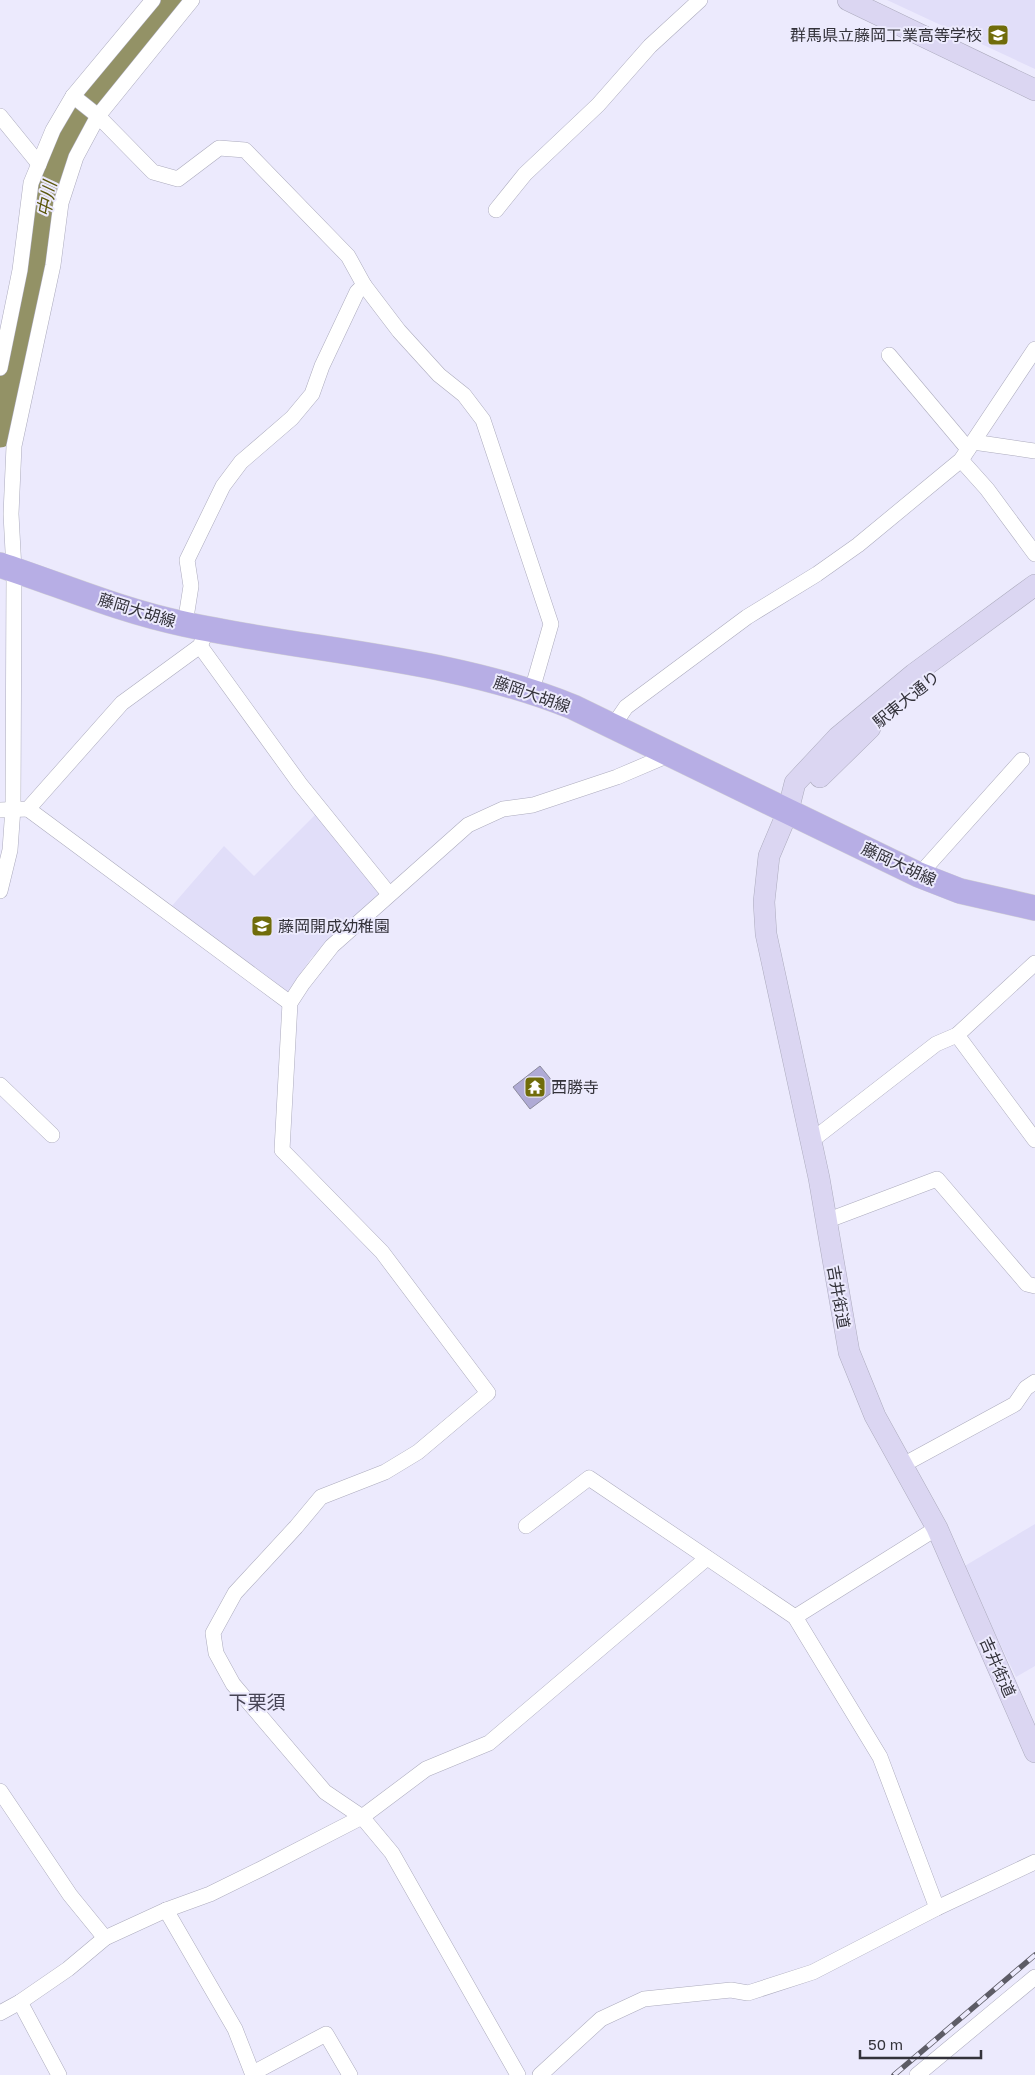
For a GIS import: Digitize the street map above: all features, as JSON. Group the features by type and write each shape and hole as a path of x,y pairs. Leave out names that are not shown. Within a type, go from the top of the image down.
{"main road":[{"path":"848,0 875,6 1035,90"},
{"name":"藤岡大胡線","path":"7,567 198,633 453,671 532,690 671,754 919,875 960,891 1035,908"},
{"path":"788,811 795,783 838,737 914,674 1035,585"},
{"name":"駅東大通り","path":"788,811 856,740 920,686 1035,600"},
{"name":"吉井街道","path":"788,811 769,856 764,902 766,926 811,1141 849,1352 874,1416 900,1466 937,1528 1035,1752"}],"street":[{"path":"0,368 20,270 31,184 53,130 73,96 153,0"},
{"path":"0,891 10,850 14,809 7,567 14,446 53,265 61,203 76,157 98,116 192,0"},
{"path":"496,210 525,174 598,105 650,46 700,0"},
{"path":"73,96 98,116 153,172 178,179 219,148 245,150 348,256 364,285 406,338 439,375 464,395 483,420 551,624 532,690"},
{"path":"0,116 39,164"},
{"path":"364,285 357,292 322,366 312,394 292,418 241,462 223,486 187,560 198,633 300,784 389,894"},
{"path":"612,726 626,707 746,617 817,574 858,545 968,450 1035,349"},
{"path":"889,355 968,450 987,489 1035,554"},
{"path":"968,450 1035,450"},
{"path":"14,809 122,703 198,633"},
{"path":"518,2075 392,1853 362,1817 325,1792 232,1684 216,1653 213,1633 235,1593 321,1497 385,1472 418,1452 488,1393 382,1252 282,1150 290,1002 302,983 332,946 468,825 503,810 533,804 617,777 671,754"},
{"path":"919,875 1022,760"},
{"path":"14,809 290,1002"},
{"path":"811,1141 936,1044 957,1035 1035,963"},
{"path":"957,1035 1035,1140"},
{"path":"0,1085 52,1135"},
{"path":"826,1221 937,1178 1027,1284 1035,1286"},
{"path":"900,1466 1015,1404 1026,1388 1035,1382"},
{"path":"526,1526 589,1478 795,1617 880,1758 938,1908"},
{"path":"795,1617 937,1528"},
{"path":"0,2013 20,2002 68,1968 105,1938 166,1910 210,1894 362,1817 426,1769 489,1743 707,1558"},
{"path":"0,1791 70,1895 105,1938"},
{"path":"540,2075 601,2019 644,1999 731,1990 748,1993 813,1972 938,1908 1035,1862"},
{"path":"166,1910 235,2029 253,2074 326,2034 350,2075"},
{"path":"917,2075 1035,1977"},
{"path":"20,2002 59,2075"}],"shaded area":[{"name":"群馬県立藤岡工業高等学校","path":"887,0 1035,0 1035,69"},
{"path":"316,814 381,892 311,958 287,994 171,907 224,846 254,876"},
{"path":"1035,1524 1035,1666 1016,1677 963,1567"}],"building":[{"name":"西勝寺","path":"540,1066 558,1088 530,1109 513,1087"}],"waterway":[{"name":"中川","path":"0,433 20,328 31,302 38,276 45,205 52,171 70,133 83,113 175,0"}],"railway":[{"path":"894,2075 1035,1955"}],"place":[{"name":"群馬県立藤岡工業高等学校","path":"998,35"},
{"name":"藤岡開成幼稚園","path":"262,926"},
{"name":"西勝寺","path":"535,1087"}],"district":[{"name":"下栗須","path":"257,1702"}]}
